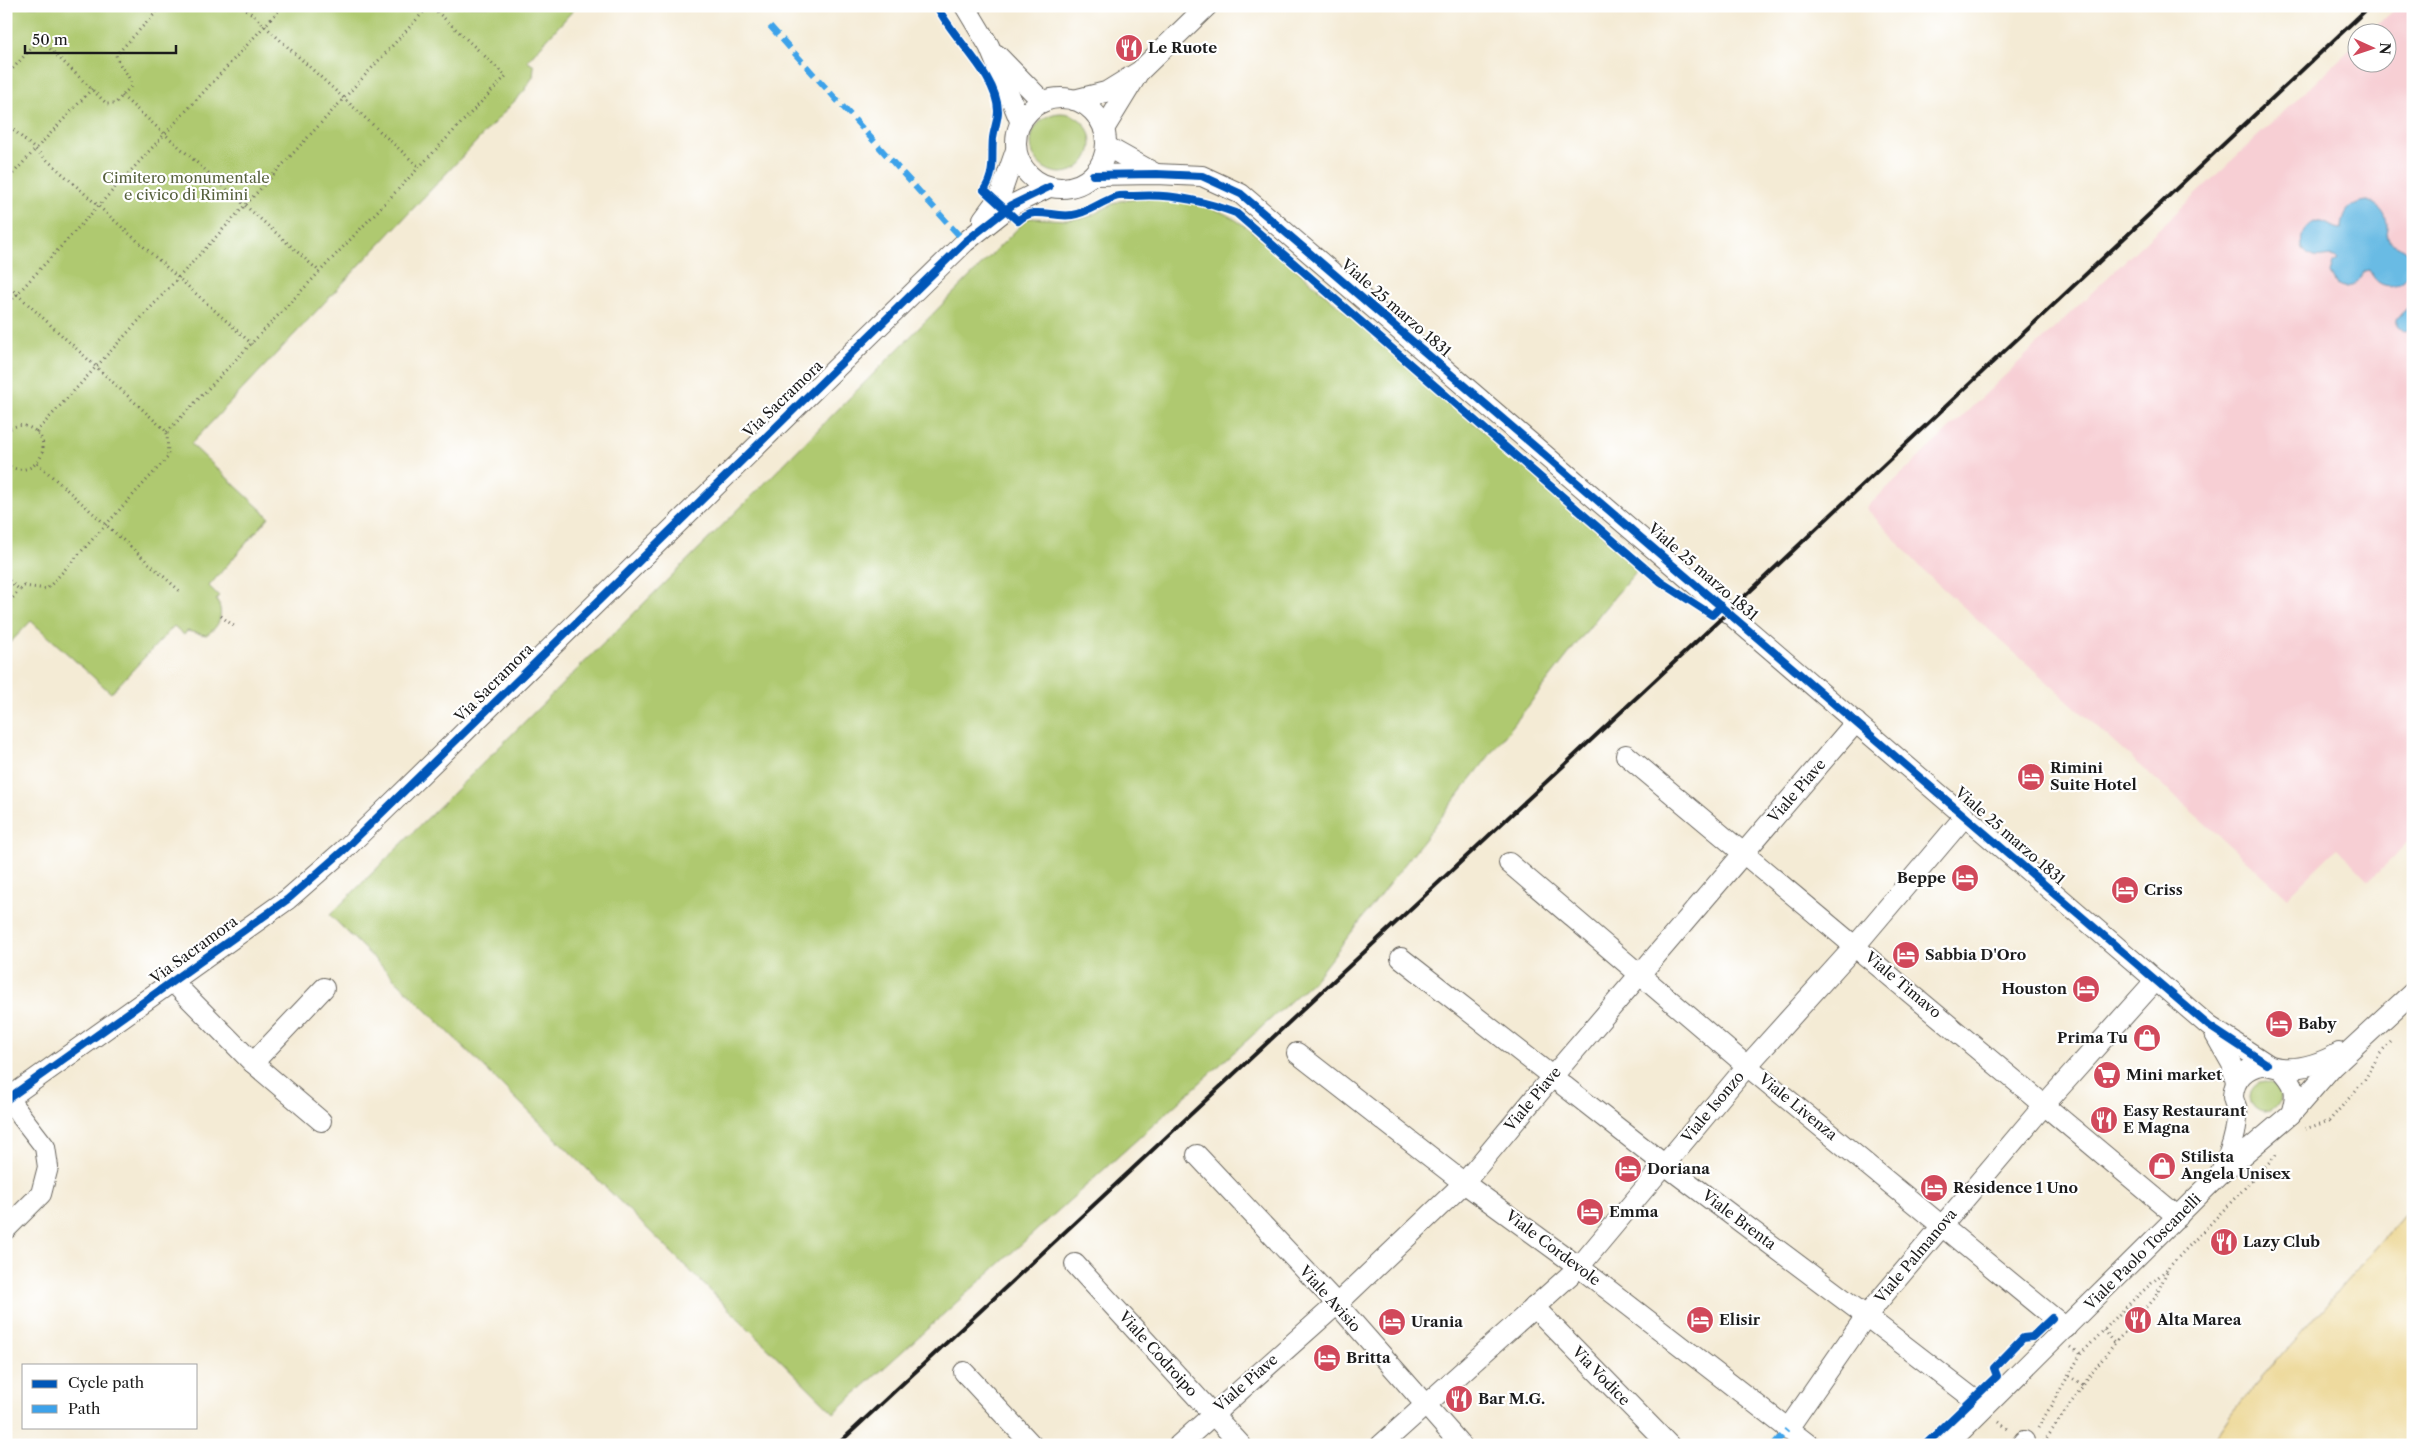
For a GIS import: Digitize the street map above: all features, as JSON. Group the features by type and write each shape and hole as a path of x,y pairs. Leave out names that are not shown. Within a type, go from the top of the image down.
{"street":[{"path":"965,6 989,46 1021,123"},
{"path":"1074,100 1087,106 1097,116 1105,137 1104,156 1093,175 1082,184 1068,188 1049,187 1030,176 1021,164 1016,150 1016,136 1021,123 1030,110 1043,102 1053,99 1074,100 1106,92 1140,71 1207,6"},
{"path":"989,46 1043,102"},
{"path":"1105,137 1140,71"},
{"name":"Viale 25 marzo 1831","path":"1105,137 1156,174"},
{"name":"Via Sacramora","path":"965,242 1000,196 1016,150"},
{"name":"Viale 25 marzo 1831","path":"1093,175 1156,174 1202,176 1241,194 2210,1026 2274,1066"},
{"name":"Via Sacramora","path":"7,1100 288,898 344,849 965,242 1012,205 1049,187"},
{"name":"Viale Piave","path":"1179,1445 1336,1304 1464,1183 1640,973 1856,722"},
{"name":"Viale Timavo","path":"1626,755 1856,945 2178,1217"},
{"name":"Viale Isonzo","path":"1381,1445 1579,1267 1747,1066 1856,945 1966,816"},
{"name":"Viale Livenza","path":"1509,863 1747,1066 1942,1224 2066,1328"},
{"name":"Viale Brenta","path":"1401,958 1665,1165 1984,1407"},
{"name":"Viale Palmanova","path":"1787,1430 1866,1316 2045,1104 2156,980"},
{"name":"Via Sacramora","path":"173,982 253,1063 321,1121"},
{"path":"253,1063 324,988"},
{"name":"Viale Paolo Toscanelli","path":"1947,1445 2219,1175 2285,1119 2329,1071 2413,992"},
{"name":"Viale 25 marzo 1831","path":"2210,1026 2226,1050 2232,1064 2236,1082"},
{"name":"Viale Paolo Toscanelli","path":"2219,1175 2230,1153 2237,1111 2233,1097 2236,1082 2244,1072 2255,1066 2320,1064 2363,1040"},
{"name":"Viale Cordevole","path":"1297,1053 1464,1183 1579,1267 1787,1430 1809,1445"},
{"path":"2237,1111 2248,1123 2264,1128 2285,1119 2296,1098 2292,1081 2274,1066"},
{"path":"6,1229 41,1194 48,1167 45,1147 7,1100"},
{"name":"Viale Avisio","path":"1197,1155 1336,1304 1461,1445"},
{"name":"Viale Codroipo","path":"1075,1264 1241,1445"},
{"name":"Via Vodice","path":"1534,1307 1669,1445"},
{"path":"964,1372 1032,1445"}],"path":[{"path":"6,76 36,43 47,46 107,104 115,104 131,86 130,78 118,65 116,55 162,6"},
{"path":"243,6 420,168"},
{"path":"6,306 283,6"},
{"path":"36,432 430,6 506,76 167,432"},
{"path":"6,181 92,89"},
{"path":"122,96 320,272"},
{"path":"6,123 252,344"},
{"path":"6,284 167,432 168,456 47,589 24,586 6,606"},
{"path":"6,431 18,426 25,426 36,432 42,440 43,447 42,454 37,463 28,469 20,470 7,465"},
{"path":"37,463 181,592"},
{"path":"6,578 20,590"},
{"path":"221,616 235,627"},
{"path":"2300,1133 2307,1128 2329,1121 2364,1082 2379,1054"},
{"path":"2029,1443 2081,1354 2169,1267 2281,1151"},
{"path":"2029,1443 2083,1385 2115,1343 2155,1298 2169,1267"},
{"path":"2104,1330 2115,1343"},
{"path":"2069,1376 2083,1385"}],"shaded area":[{"path":"2399,6 2413,6 2413,838 2369,881 2337,848 2287,897 1928,575 1866,508 2346,53 2346,72 2396,72 2396,22 2381,22"}],"green space":[{"name":"Cimitero monumentale e civico di Rimini","path":"6,6 577,6 527,61 534,66 533,77 526,89 191,444 269,517 209,586 219,596 216,599 220,609 220,619 215,628 206,635 187,631 184,635 174,626 111,693 31,621 6,647"},
{"path":"1061,113 1077,118 1082,122 1086,127 1091,143 1086,159 1082,164 1077,168 1061,173 1045,168 1040,164 1036,159 1031,143 1036,127 1040,122 1045,118"},
{"path":"1147,198 1179,200 1210,207 1236,220 1250,230 1640,567 1603,610 1315,979 834,1413 330,915 761,487 1028,218 1067,220 1088,217 1119,201"},
{"path":"2265,1082 2276,1086 2280,1097 2276,1108 2265,1112 2254,1108 2250,1097 2254,1086"}],"sand":[{"path":"2413,1205 2413,1445 2210,1445 2233,1411"}],"water":[{"path":"2368,201 2376,205 2384,214 2387,221 2386,234 2389,241 2408,252 2411,263 2410,270 2403,281 2391,286 2378,282 2369,270 2364,271 2350,287 2341,286 2336,284 2330,273 2333,263 2338,260 2332,256 2313,257 2309,255 2302,246 2302,236 2308,227 2318,222 2337,229 2342,228 2344,217 2349,208 2357,203"},
{"path":"2413,306 2413,329 2405,332 2397,325 2397,319 2406,308"}],"railway":[{"path":"837,1445 1728,612 2370,6"}],"marked path":[{"path":"770,26 965,242"},
{"path":"1774,1445 1787,1430"},
{"path":"2021,1445 2024,1441"}],"cycle path":[{"path":"937,6 953,32 982,70 996,97 998,114 993,138 992,171 984,190 1018,221 1024,216 1037,213 1078,214 1117,196 1186,198 1236,213 1661,582 1712,615 1721,606"},
{"path":"1093,175 1156,174 1202,176 1241,194 2209,1026 2267,1064"},
{"path":"6,1100 288,899 345,849 965,242 1012,205 1049,187"},
{"path":"1925,1445 1997,1376 1994,1368 2023,1338 2032,1337 2052,1318"}],"place":[{"name":"Le Ruote","path":"1129,48"},
{"name":"Rimini Suite Hotel","path":"2031,777"},
{"name":"Beppe","path":"1965,878"},
{"name":"Criss","path":"2125,890"},
{"name":"Sabbia D'Oro","path":"1906,955"},
{"name":"Houston","path":"2086,989"},
{"name":"Baby","path":"2279,1024"},
{"name":"Prima Tu","path":"2147,1038"},
{"name":"Mini market","path":"2107,1075"},
{"name":"Easy Restaurant E Magna","path":"2104,1120"},
{"name":"Stilista Angela Unisex","path":"2162,1166"},
{"name":"Doriana","path":"1628,1169"},
{"name":"Residence 1 Uno","path":"1934,1188"},
{"name":"Emma","path":"1590,1212"},
{"name":"Lazy Club","path":"2224,1242"},
{"name":"Elisir","path":"1700,1320"},
{"name":"Alta Marea","path":"2138,1320"},
{"name":"Urania","path":"1392,1322"},
{"name":"Britta","path":"1327,1358"},
{"name":"Bar M.G.","path":"1459,1399"}]}
